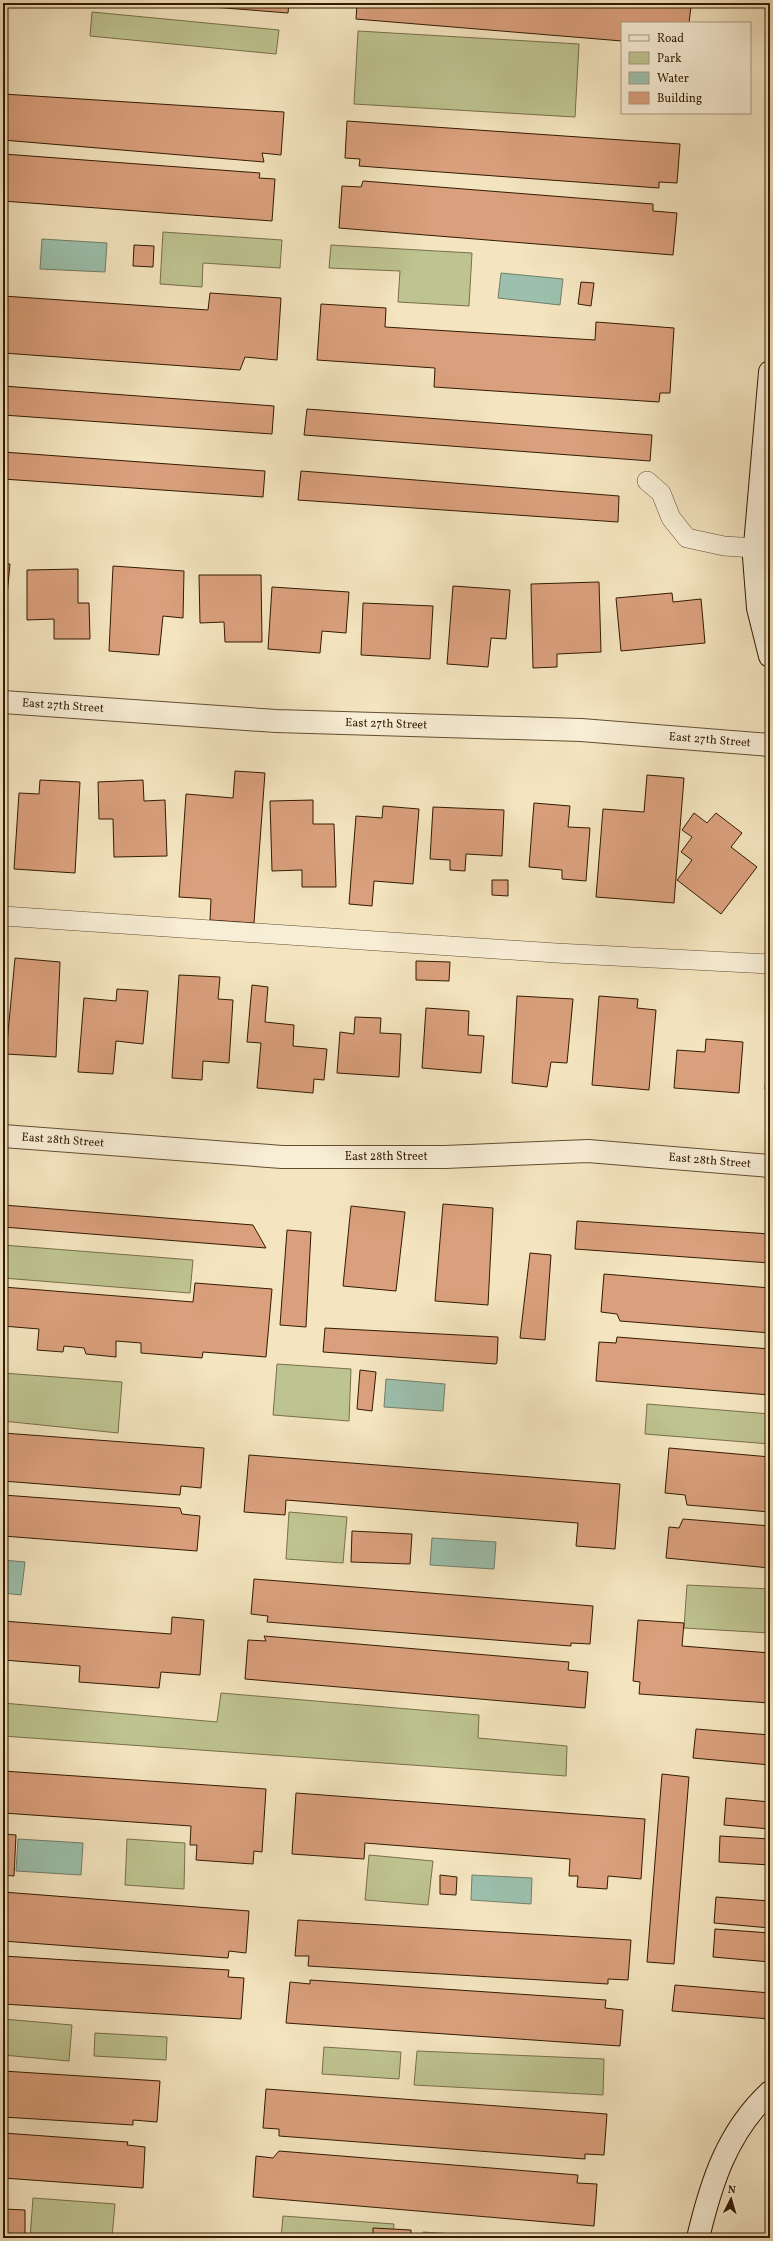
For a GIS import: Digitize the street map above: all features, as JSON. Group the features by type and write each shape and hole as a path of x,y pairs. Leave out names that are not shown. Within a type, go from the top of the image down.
{"street":[{"path":"770,372 758,608 770,656"},
{"name":"East 27th Street","path":"3,702 276,721 581,730 770,745"},
{"name":"East 28th Street","path":"3,1136 282,1157 445,1157 588,1151 770,1166"},
{"path":"698,2238 708,2194 719,2165 746,2120 770,2092"}],"lane":[{"path":"647,482 661,494 671,518 687,538 724,546 762,548"},
{"path":"3,916 556,953 770,964"}],"green space":[{"path":"92,12 279,30 276,54 90,36"},
{"path":"358,31 579,44 575,117 354,104"},
{"path":"163,232 282,240 280,268 203,263 202,287 160,284"},
{"path":"331,245 472,253 469,306 398,302 400,271 329,268"},
{"path":"3,1245 193,1260 190,1293 3,1278"},
{"path":"277,1364 351,1369 349,1421 273,1415"},
{"path":"3,1373 122,1382 118,1433 3,1421"},
{"path":"647,1404 770,1414 770,1444 645,1434"},
{"path":"289,1512 347,1517 343,1563 286,1559"},
{"path":"687,1585 770,1589 770,1633 684,1628"},
{"path":"221,1693 479,1715 478,1738 567,1746 566,1776 3,1736 3,1703 217,1722"},
{"path":"127,1839 185,1843 184,1889 125,1885"},
{"path":"369,1855 433,1861 428,1905 365,1900"},
{"path":"3,2019 72,2025 69,2061 3,2055"},
{"path":"95,2033 167,2037 166,2060 94,2056"},
{"path":"324,2047 401,2052 399,2079 322,2074"},
{"path":"417,2051 604,2059 603,2095 414,2085"},
{"path":"33,2198 115,2204 112,2238 30,2238"},
{"path":"283,2216 394,2224 393,2238 281,2238"}],"water":[{"path":"42,239 107,243 105,272 40,269"},
{"path":"501,273 563,279 560,305 498,298"},
{"path":"386,1379 445,1384 443,1411 384,1407"},
{"path":"432,1538 496,1542 494,1569 430,1565"},
{"path":"3,1560 25,1562 21,1595 3,1593"},
{"path":"18,1839 83,1843 81,1875 16,1871"},
{"path":"472,1875 532,1878 531,1904 471,1900"},
{"path":"423,2232 487,2236 487,2238 423,2238"}],"building":[{"path":"162,3 289,3 288,13"},
{"path":"357,3 674,3 691,6 689,22 621,22 621,41 356,19"},
{"path":"3,94 284,112 281,155 262,153 264,162 3,140"},
{"path":"347,121 680,144 677,183 659,182 659,188 359,166 360,159 345,158"},
{"path":"3,154 260,173 259,178 275,179 272,221 3,201"},
{"path":"363,181 653,204 653,211 677,213 673,255 339,228 342,186 361,187"},
{"path":"134,245 154,246 153,267 133,266"},
{"path":"581,282 594,283 591,306 578,304"},
{"path":"210,293 281,298 277,360 245,357 240,370 3,353 3,296 208,310"},
{"path":"321,304 386,308 385,327 595,340 596,322 674,328 670,393 660,393 659,402 434,387 435,368 317,360"},
{"path":"3,386 274,406 272,434 3,415"},
{"path":"307,409 652,435 650,461 304,435"},
{"path":"3,452 265,471 263,497 3,479"},
{"path":"301,471 619,496 618,522 298,500"},
{"path":"3,564 10,564 6,606 3,606"},
{"path":"113,566 184,571 183,618 163,616 159,655 109,651"},
{"path":"78,569 78,603 89,603 90,639 54,639 54,619 27,620 27,570"},
{"path":"199,575 261,575 262,642 225,642 224,622 200,623"},
{"path":"599,582 601,652 557,654 557,667 533,668 531,584"},
{"path":"453,586 510,590 506,639 491,638 488,667 447,664"},
{"path":"272,587 349,592 346,633 322,631 320,653 268,649"},
{"path":"672,593 673,602 701,599 705,643 621,651 616,598"},
{"path":"363,603 433,606 430,659 361,655"},
{"path":"235,771 265,773 254,923 210,920 211,899 179,897 186,794 233,798"},
{"path":"647,775 684,778 674,903 596,897 603,809 644,812"},
{"path":"40,780 80,782 75,873 14,869 19,793 39,794"},
{"path":"143,780 144,801 165,800 167,856 114,857 113,819 99,819 98,782"},
{"path":"313,800 313,824 334,824 336,887 302,887 302,870 272,871 270,801"},
{"path":"534,803 570,806 568,827 590,828 586,881 562,879 562,870 529,867"},
{"path":"383,806 419,809 413,884 374,881 372,906 349,904 356,816 382,818"},
{"path":"433,807 504,810 502,856 466,854 465,871 450,870 450,860 430,859"},
{"path":"694,813 707,823 716,813 742,833 731,847 757,867 721,914 677,880 692,860 681,852 692,837 682,830"},
{"path":"492,880 508,880 508,896 492,895"},
{"path":"15,958 60,962 56,1057 6,1054"},
{"path":"416,961 450,962 449,981 416,980"},
{"path":"179,975 220,977 218,999 233,1000 229,1063 203,1061 202,1080 172,1078"},
{"path":"252,985 268,987 265,1022 294,1025 293,1046 327,1049 324,1080 314,1079 313,1093 257,1088 261,1043 247,1042"},
{"path":"117,989 148,991 143,1044 116,1041 113,1074 78,1072 84,998 116,1001"},
{"path":"517,996 573,999 567,1063 551,1062 547,1087 512,1083"},
{"path":"599,996 638,999 637,1008 656,1010 649,1090 592,1085"},
{"path":"426,1008 469,1011 468,1035 484,1036 481,1073 422,1068"},
{"path":"355,1017 381,1018 380,1033 401,1034 399,1077 337,1073 340,1032 354,1034"},
{"path":"770,1027 770,1090 765,1089"},
{"path":"706,1039 743,1042 739,1093 674,1088 677,1050 705,1052"},
{"path":"443,1204 493,1208 488,1305 435,1301"},
{"path":"3,1205 253,1225 266,1248 3,1227"},
{"path":"351,1206 405,1212 396,1291 343,1286"},
{"path":"577,1221 770,1234 770,1263 575,1249"},
{"path":"287,1230 311,1232 306,1327 280,1325"},
{"path":"530,1253 551,1255 545,1340 520,1338"},
{"path":"604,1274 770,1288 770,1333 620,1321 617,1314 601,1312"},
{"path":"195,1283 272,1289 266,1357 203,1352 202,1358 141,1353 141,1343 116,1341 116,1357 86,1354 84,1348 64,1346 63,1352 37,1350 39,1329 3,1326 3,1287 193,1302"},
{"path":"325,1328 498,1337 497,1362 496,1364 323,1352"},
{"path":"617,1337 770,1349 770,1395 596,1381 599,1342 616,1343"},
{"path":"360,1370 376,1372 372,1411 357,1409"},
{"path":"3,1433 204,1448 201,1488 181,1486 180,1495 3,1481"},
{"path":"669,1448 770,1457 770,1512 687,1505 685,1495 665,1493"},
{"path":"249,1455 620,1484 615,1549 576,1546 578,1523 286,1500 285,1515 244,1512"},
{"path":"3,1495 180,1508 182,1514 200,1516 197,1551 3,1536"},
{"path":"683,1519 770,1526 770,1568 666,1558 669,1527 679,1528"},
{"path":"352,1531 412,1534 410,1564 351,1562"},
{"path":"254,1579 593,1606 590,1644 571,1643 571,1646 267,1622 268,1616 251,1614"},
{"path":"172,1617 204,1620 200,1675 161,1672 159,1688 79,1682 80,1666 3,1660 3,1621 171,1634"},
{"path":"638,1620 684,1623 682,1646 770,1653 770,1703 639,1694 640,1682 633,1681"},
{"path":"264,1636 569,1662 568,1670 588,1672 585,1708 245,1679 248,1640 266,1641"},
{"path":"696,1729 770,1735 770,1765 693,1758"},
{"path":"3,1771 266,1789 262,1852 254,1851 253,1864 196,1860 197,1845 190,1845 191,1826 3,1813"},
{"path":"662,1774 689,1777 674,1964 647,1962"},
{"path":"296,1793 645,1819 641,1879 608,1876 607,1889 577,1887 578,1876 569,1876 570,1859 365,1843 364,1859 292,1854"},
{"path":"726,1798 770,1802 770,1829 724,1825"},
{"path":"3,1834 16,1835 14,1876 3,1875"},
{"path":"720,1836 770,1839 770,1865 719,1862"},
{"path":"440,1875 457,1877 456,1895 440,1894"},
{"path":"3,1892 249,1911 246,1953 229,1951 228,1958 3,1941"},
{"path":"716,1897 770,1901 770,1928 714,1923"},
{"path":"298,1920 631,1940 628,1980 608,1979 608,1984 308,1966 309,1956 295,1956"},
{"path":"715,1929 770,1933 770,1962 713,1957"},
{"path":"3,1956 229,1970 228,1977 244,1978 241,2019 3,2004"},
{"path":"310,1980 606,2000 605,2008 623,2010 620,2046 286,2023 290,1982 310,1984"},
{"path":"675,1985 770,1993 770,2019 672,2011"},
{"path":"3,2071 160,2081 157,2122 133,2120 133,2125 3,2117"},
{"path":"266,2089 607,2114 604,2155 585,2154 585,2159 279,2136 279,2129 263,2128"},
{"path":"3,2133 128,2142 127,2145 145,2147 143,2188 3,2178"},
{"path":"279,2151 578,2175 577,2183 597,2184 594,2226 253,2197 256,2156 273,2158"},
{"path":"3,2209 25,2210 25,2234 3,2234"},
{"path":"373,2228 411,2230 411,2238 373,2238"}]}
